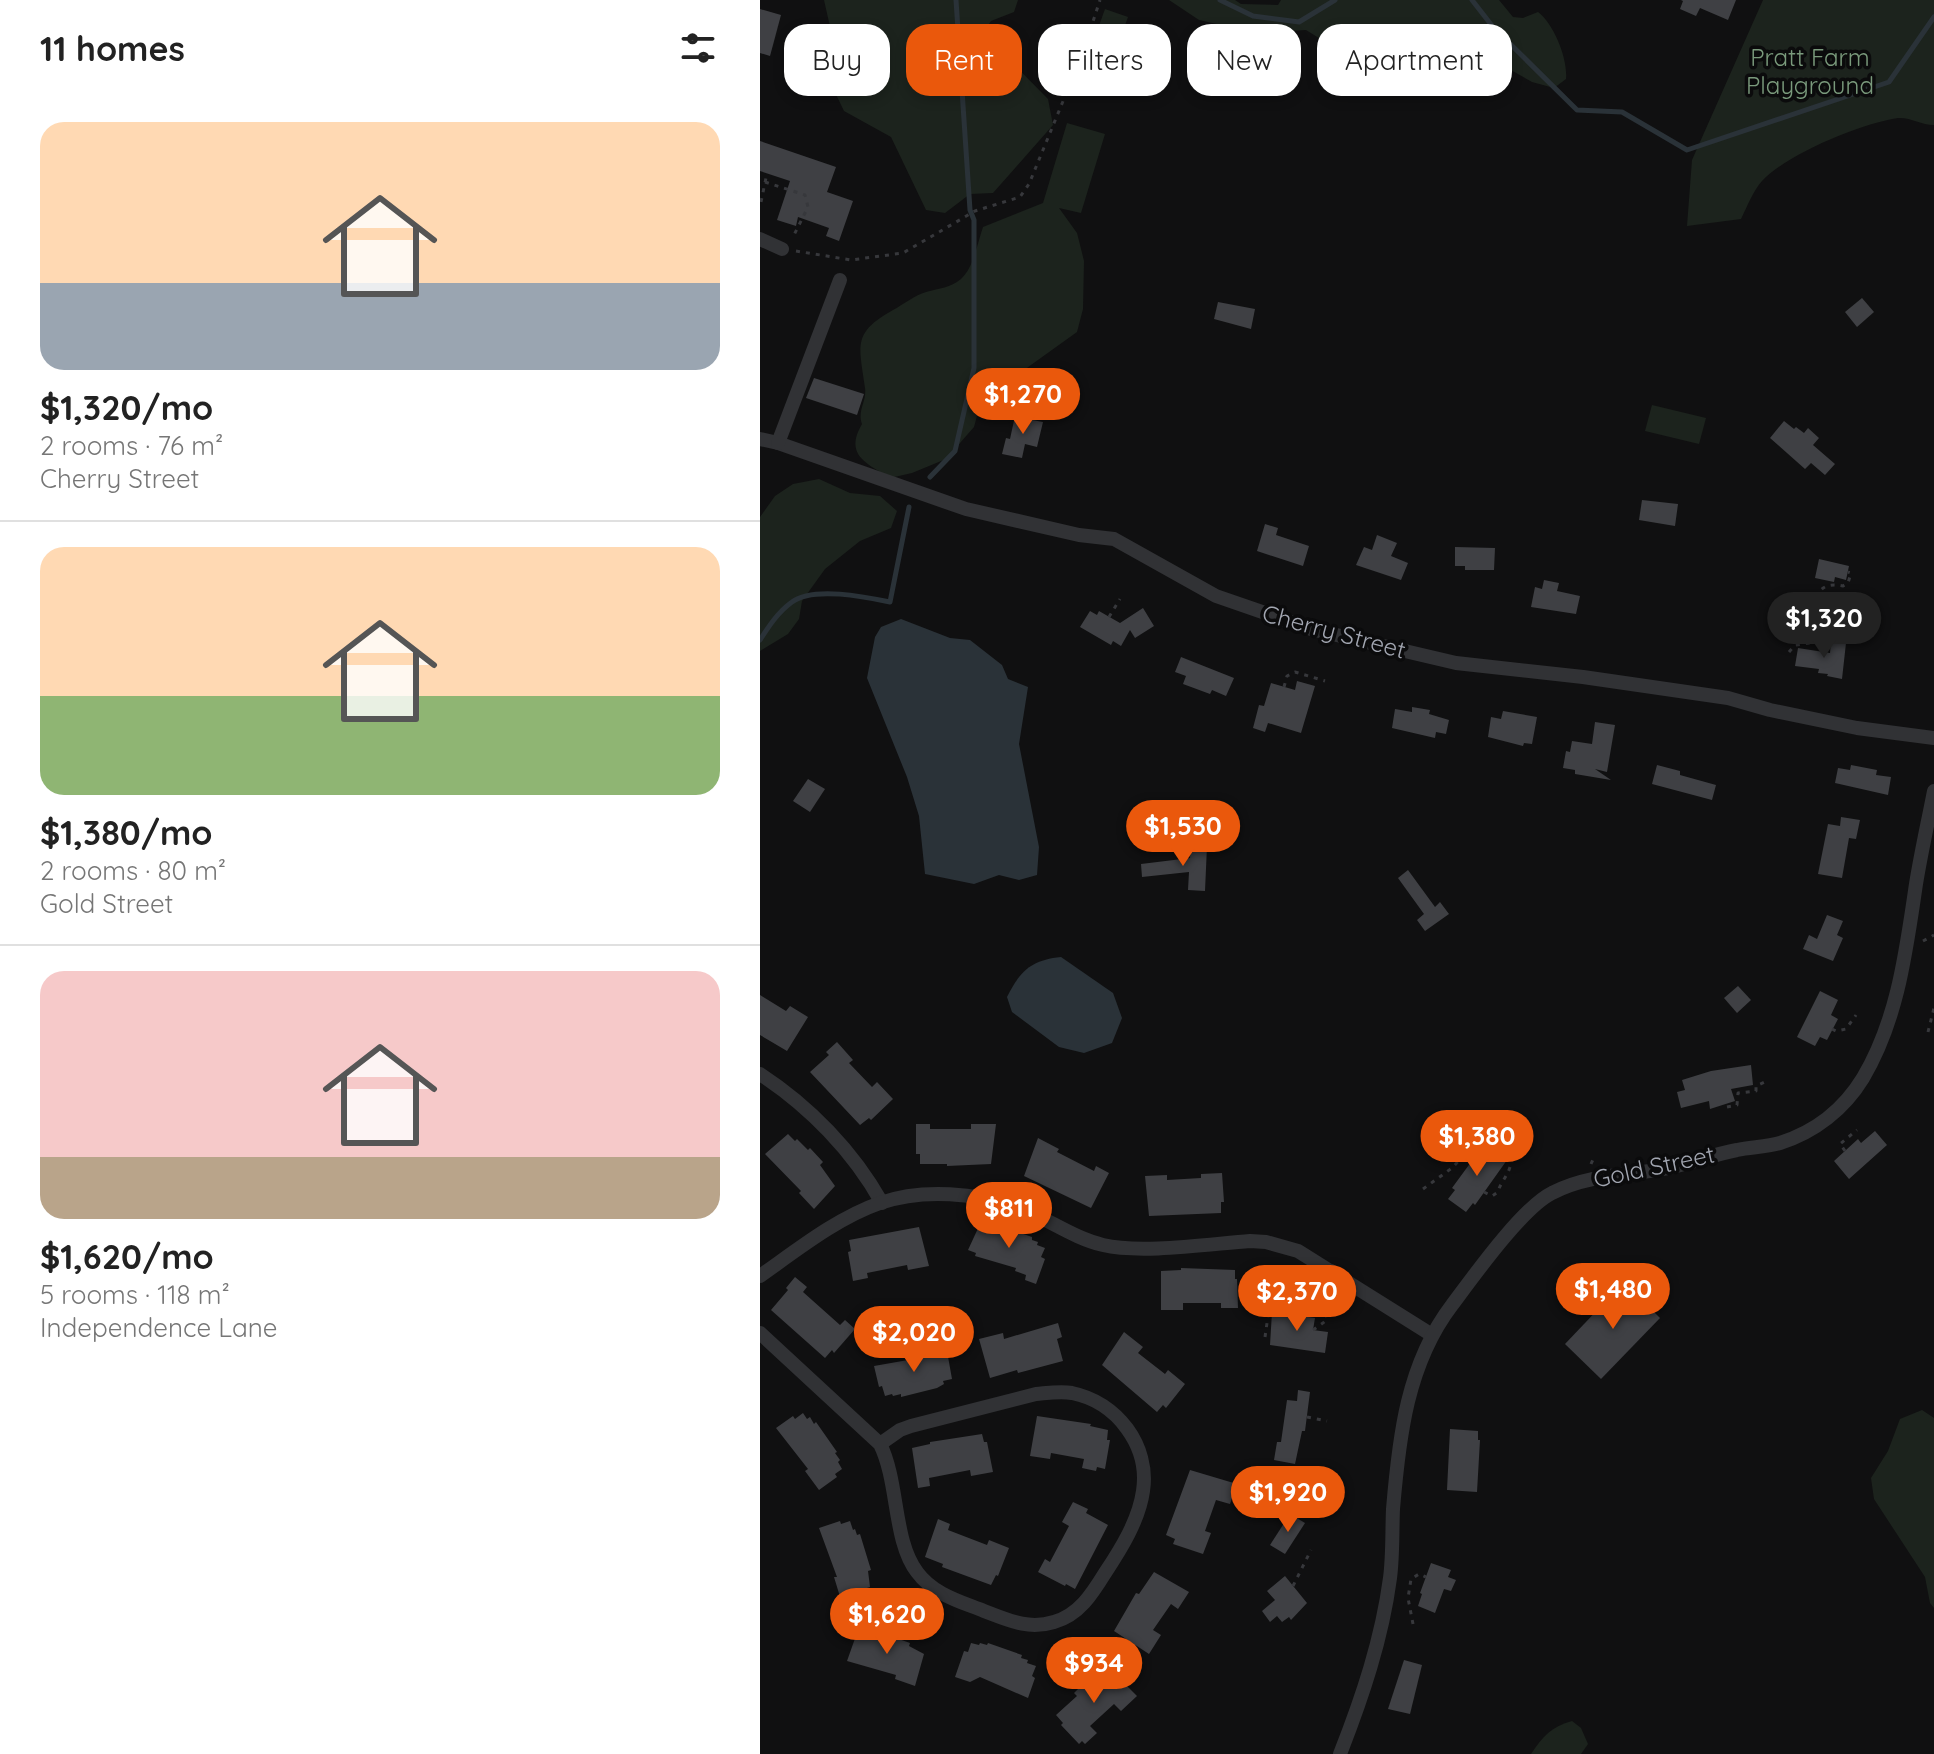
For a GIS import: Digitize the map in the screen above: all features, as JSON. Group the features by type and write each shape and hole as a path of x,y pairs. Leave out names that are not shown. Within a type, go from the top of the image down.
{"street":[{"path":"760,239 782,249"},
{"path":"778,443 840,280"},
{"name":"Cherry Street","path":"760,439 966,509 1079,535 1114,539 1216,596 1311,629 1456,663 1728,698 1857,728 1934,738"},
{"name":"Gold Street","path":"1340,1754 1380,1637 1390,1576 1404,1417 1412,1383 1432,1335 1450,1307 1510,1232 1551,1193 1602,1177 1661,1169 1738,1149 1780,1143 1814,1129 1844,1103 1862,1080 1874,1056 1901,986 1934,791"},
{"path":"760,1074 797,1101 845,1150 859,1165 882,1203"},
{"path":"760,1276 848,1219 882,1203 900,1198 971,1196 1022,1209 1103,1245 1132,1248 1266,1242 1298,1251 1432,1335"},
{"path":"1255,1282 1311,1292 1320,1287 1331,1271"},
{"path":"760,1333 880,1444 890,1469 904,1541 914,1569 939,1592 1023,1625 1047,1624 1066,1617 1091,1596 1130,1530 1143,1492 1145,1467 1131,1432 1106,1408 1072,1393 1036,1394 928,1422 900,1430 880,1444"}],"path":[{"path":"782,249 851,260 903,253 975,211 1020,197 1029,184 1082,55 1100,0"},
{"path":"761,202 767,173"},
{"path":"765,182 805,195 808,207 794,236 782,249"},
{"path":"1789,652 1795,645 1817,641 1824,629 1812,608 1816,595 1822,587 1848,583 1851,573 1848,572"},
{"path":"1109,617 1120,599"},
{"path":"1284,687 1287,676 1295,672 1325,681"},
{"path":"1928,1032 1934,1008"},
{"path":"1832,1029 1846,1029 1856,1015"},
{"path":"1727,1107 1737,1105 1738,1093 1756,1091 1756,1086 1769,1080"},
{"path":"1845,1151 1840,1144 1857,1130"},
{"path":"1484,1192 1492,1196 1498,1192 1511,1165 1515,1146"},
{"path":"1423,1189 1452,1168 1466,1153"},
{"path":"1494,1180 1500,1183"},
{"path":"1311,1292 1325,1304 1327,1320 1313,1330"},
{"path":"1265,1337 1269,1309 1290,1309 1313,1315"},
{"path":"1307,1417 1327,1421"},
{"path":"1297,1518 1306,1505"},
{"path":"1293,1586 1311,1550"},
{"path":"1413,1624 1408,1598 1411,1579 1419,1574 1426,1577"}],"green space":[{"path":"824,0 1018,0 1014,12 989,24 906,24 906,96 1022,96 1022,73 1038,89 1038,96 1048,99 1053,125 993,193 970,194 945,213 926,210 891,137 844,111 837,96 890,96 890,24 829,24"},
{"path":"1169,0 1235,0 1241,4 1278,5 1281,0 1499,0 1513,17 1523,18 1538,12 1544,18 1562,52 1566,79 1554,88 1532,82 1512,71 1512,24 1317,24 1317,37 1301,30 1301,24 1217,24 1199,20"},
{"name":"Pratt Farm Playground","path":"1763,0 1934,0 1934,125 1898,118 1846,133 1789,160 1774,171 1759,185 1741,219 1687,226 1692,160"},
{"path":"1105,9 1128,17 1126,24 1100,24"},
{"path":"1067,123 1105,134 1081,213 1059,208 1077,233 1084,261 1083,309 1077,332 981,401 974,427 946,459 890,478 860,457 855,443 862,424 865,393 860,350 865,333 880,318 914,297 961,279 972,262 983,227 1043,203"},
{"path":"1652,405 1706,418 1699,444 1645,431"},
{"path":"819,479 850,493 880,496 897,511 891,528 860,541 825,569 802,601 799,619 788,634 760,651 760,517 775,496 793,484"},
{"path":"1922,1410 1934,1418 1934,1608 1930,1603 1925,1577 1874,1499 1871,1478 1888,1451 1900,1419"},
{"path":"1572,1721 1581,1728 1588,1744 1581,1754 1531,1754 1548,1733"}],"shaded area":[{"path":"901,619 950,638 970,640 1002,665 1008,679 1028,687 1019,744 1039,847 1037,875 1019,880 999,875 974,884 925,874 919,816 907,777 867,678 875,637 881,627"},
{"path":"1061,957 1113,993 1122,1018 1112,1043 1084,1053 1059,1047 1012,1012 1007,997 1022,974 1034,964"}],"building":[{"path":"1681,0 1736,0 1728,20 1700,8 1696,16 1680,9"},
{"path":"760,9 781,15 770,56 760,53"},
{"path":"760,141 836,167 827,192 853,201 839,241 826,236 829,228 798,217 796,226 777,220 790,181 760,171"},
{"path":"1862,298 1874,312 1857,327 1845,312"},
{"path":"1218,302 1255,309 1251,329 1214,319"},
{"path":"814,378 864,394 857,415 806,398"},
{"path":"1026,414 1032,420 1043,422 1037,447 1025,444 1022,458 1002,454 1006,438 1010,439 1015,416"},
{"path":"1784,421 1804,433 1808,428 1819,438 1813,445 1835,464 1825,475 1811,463 1805,469 1770,438"},
{"path":"1642,500 1678,504 1675,526 1639,520"},
{"path":"1265,524 1278,528 1276,535 1309,546 1303,566 1257,551"},
{"path":"1377,535 1397,543 1391,556 1408,563 1401,580 1356,565 1364,547 1372,550"},
{"path":"1455,547 1495,548 1494,570 1465,570 1465,566 1455,566"},
{"path":"1819,559 1849,566 1846,580 1835,577 1834,582 1815,578"},
{"path":"1544,580 1559,583 1557,591 1580,596 1576,614 1531,607 1535,587 1542,589"},
{"path":"1143,608 1154,626 1135,638 1130,630 1121,646 1113,641 1111,645 1080,627 1090,611 1097,615 1099,611 1120,623"},
{"path":"1831,641 1846,643 1842,679 1818,673 1819,669 1795,666 1798,648 1830,653"},
{"path":"1181,657 1234,678 1226,696 1183,684 1186,676 1175,672"},
{"path":"1297,681 1315,686 1301,733 1268,723 1265,732 1253,728 1259,705 1264,706 1271,683 1295,690"},
{"path":"1412,707 1430,710 1429,714 1449,720 1446,734 1436,732 1435,738 1392,728 1395,709 1412,712"},
{"path":"1503,711 1537,717 1532,744 1524,743 1523,746 1488,737 1491,717 1501,719"},
{"path":"1595,722 1615,725 1607,772 1595,769 1611,780 1575,774 1575,770 1563,768 1566,751 1570,752 1572,741 1592,744"},
{"path":"1657,765 1716,785 1712,800 1652,784"},
{"path":"1851,765 1877,770 1876,775 1891,777 1888,795 1835,783 1838,768 1850,770"},
{"path":"808,779 825,789 810,812 793,801"},
{"path":"1841,817 1860,820 1856,839 1849,838 1842,878 1818,874 1828,824 1840,826"},
{"path":"1191,845 1207,846 1205,891 1188,890 1189,872 1142,877 1141,864 1190,858"},
{"path":"1408,870 1435,907 1440,902 1449,914 1425,931 1417,920 1424,914 1398,878"},
{"path":"1827,915 1843,921 1837,935 1843,938 1833,961 1803,949 1809,935 1817,939"},
{"path":"1738,986 1751,1000 1737,1013 1724,998"},
{"path":"1820,991 1838,1000 1831,1015 1838,1019 1827,1040 1820,1037 1815,1046 1797,1037"},
{"path":"760,995 786,1011 790,1006 808,1017 787,1051 760,1035"},
{"path":"837,1042 853,1060 849,1063 872,1087 877,1082 893,1099 871,1120 869,1118 860,1125 810,1072 829,1055 826,1052"},
{"path":"1751,1065 1753,1085 1731,1089 1735,1101 1710,1109 1709,1101 1681,1108 1677,1092 1685,1090 1682,1080 1711,1071"},
{"path":"916,1124 930,1124 930,1129 971,1129 971,1124 996,1124 991,1164 920,1164 920,1154 916,1154"},
{"path":"1875,1131 1887,1145 1849,1179 1834,1161 1858,1139 1861,1143"},
{"path":"788,1134 808,1150 810,1148 823,1162 820,1165 835,1186 814,1209 765,1154"},
{"path":"1038,1138 1059,1149 1057,1152 1094,1171 1096,1166 1109,1173 1091,1208 1024,1176"},
{"path":"1485,1143 1507,1160 1475,1205 1473,1203 1466,1212 1448,1199 1455,1190 1452,1188"},
{"path":"1222,1173 1224,1202 1221,1202 1221,1213 1149,1216 1145,1176 1167,1175 1167,1180"},
{"path":"980,1224 988,1227 989,1224 997,1225 1032,1237 1038,1242 1037,1245 1045,1248 1041,1257 1045,1259 1036,1284 1025,1280 1026,1275 1015,1271 1016,1268 975,1256 976,1253 968,1250"},
{"path":"919,1227 929,1266 908,1270 907,1265 867,1273 868,1278 853,1281 849,1240"},
{"path":"1181,1268 1235,1270 1238,1308 1221,1308 1221,1303 1183,1303 1183,1310 1161,1310 1161,1271"},
{"path":"795,1277 807,1287 803,1292 840,1325 845,1320 855,1329 834,1353 832,1350 825,1358 771,1310"},
{"path":"1624,1282 1660,1318 1601,1379 1565,1344"},
{"path":"1272,1312 1315,1318 1313,1330 1328,1332 1325,1353 1270,1345"},
{"path":"1058,1323 1062,1337 1057,1339 1063,1361 990,1378 979,1339 1003,1333 1004,1339"},
{"path":"1124,1332 1143,1347 1138,1353 1165,1374 1168,1370 1185,1384 1166,1408 1163,1405 1157,1412 1102,1365"},
{"path":"938,1350 938,1353 947,1351 952,1379 943,1381 944,1384 937,1388 901,1397 901,1394 885,1396 882,1386 879,1387 874,1366 925,1357 924,1353"},
{"path":"1298,1390 1310,1392 1305,1431 1302,1431 1295,1464 1274,1460 1277,1442 1281,1442 1287,1400 1297,1401"},
{"path":"803,1413 814,1424 816,1422 837,1452 842,1469 835,1474 837,1477 819,1490 805,1471 808,1469 776,1428"},
{"path":"1037,1416 1091,1424 1108,1430 1107,1440 1110,1440 1105,1469 1082,1468 1084,1459 1051,1453 1050,1459 1030,1456"},
{"path":"1450,1429 1478,1431 1477,1492 1447,1490"},
{"path":"982,1434 984,1442 987,1442 993,1472 971,1476 970,1470 929,1478 930,1486 918,1488 912,1448"},
{"path":"1190,1470 1237,1484 1230,1504 1216,1500 1205,1531 1211,1533 1203,1554 1173,1544 1175,1539 1166,1535"},
{"path":"1073,1502 1108,1525 1075,1589 1038,1572 1045,1559 1050,1562 1069,1526 1062,1522"},
{"path":"1290,1514 1305,1523 1285,1554 1270,1545"},
{"path":"938,1519 950,1524 948,1530 987,1545 989,1540 1009,1548 991,1585 942,1567 943,1564 925,1557"},
{"path":"840,1521 841,1524 850,1521 853,1530 860,1534 871,1570 868,1571 870,1587 841,1600 834,1577 837,1577 819,1528"},
{"path":"1431,1563 1451,1570 1448,1577 1456,1580 1451,1591 1444,1589 1435,1613 1418,1606"},
{"path":"1154,1572 1189,1592 1178,1609 1171,1604 1153,1630 1161,1635 1149,1654 1114,1631 1136,1593 1139,1594"},
{"path":"1285,1576 1307,1603 1291,1620 1289,1617 1282,1622 1277,1616 1270,1622 1262,1611 1275,1600 1267,1591"},
{"path":"858,1630 867,1633 876,1631 910,1643 909,1646 924,1654 915,1686 895,1679 896,1675 847,1661"},
{"path":"971,1643 988,1643 1022,1655 1021,1658 1028,1660 1027,1663 1036,1666 1028,1698 980,1677 970,1682 955,1677 964,1651 968,1652"},
{"path":"1404,1660 1422,1665 1410,1714 1388,1709"},
{"path":"1107,1670 1137,1696 1121,1711 1114,1704 1090,1726 1097,1733 1085,1744 1082,1741 1079,1744 1056,1715 1077,1696 1074,1693 1085,1682 1088,1685"}],"waterway":[{"path":"930,477 955,451 974,368 974,220 970,210 956,0"},
{"path":"1220,0 1253,16 1299,22 1335,0"},
{"path":"1472,0 1493,27 1577,110 1622,112 1687,150 1889,82 1934,17"},
{"path":"760,640 782,610 801,597 840,594 890,602 909,507"}]}
